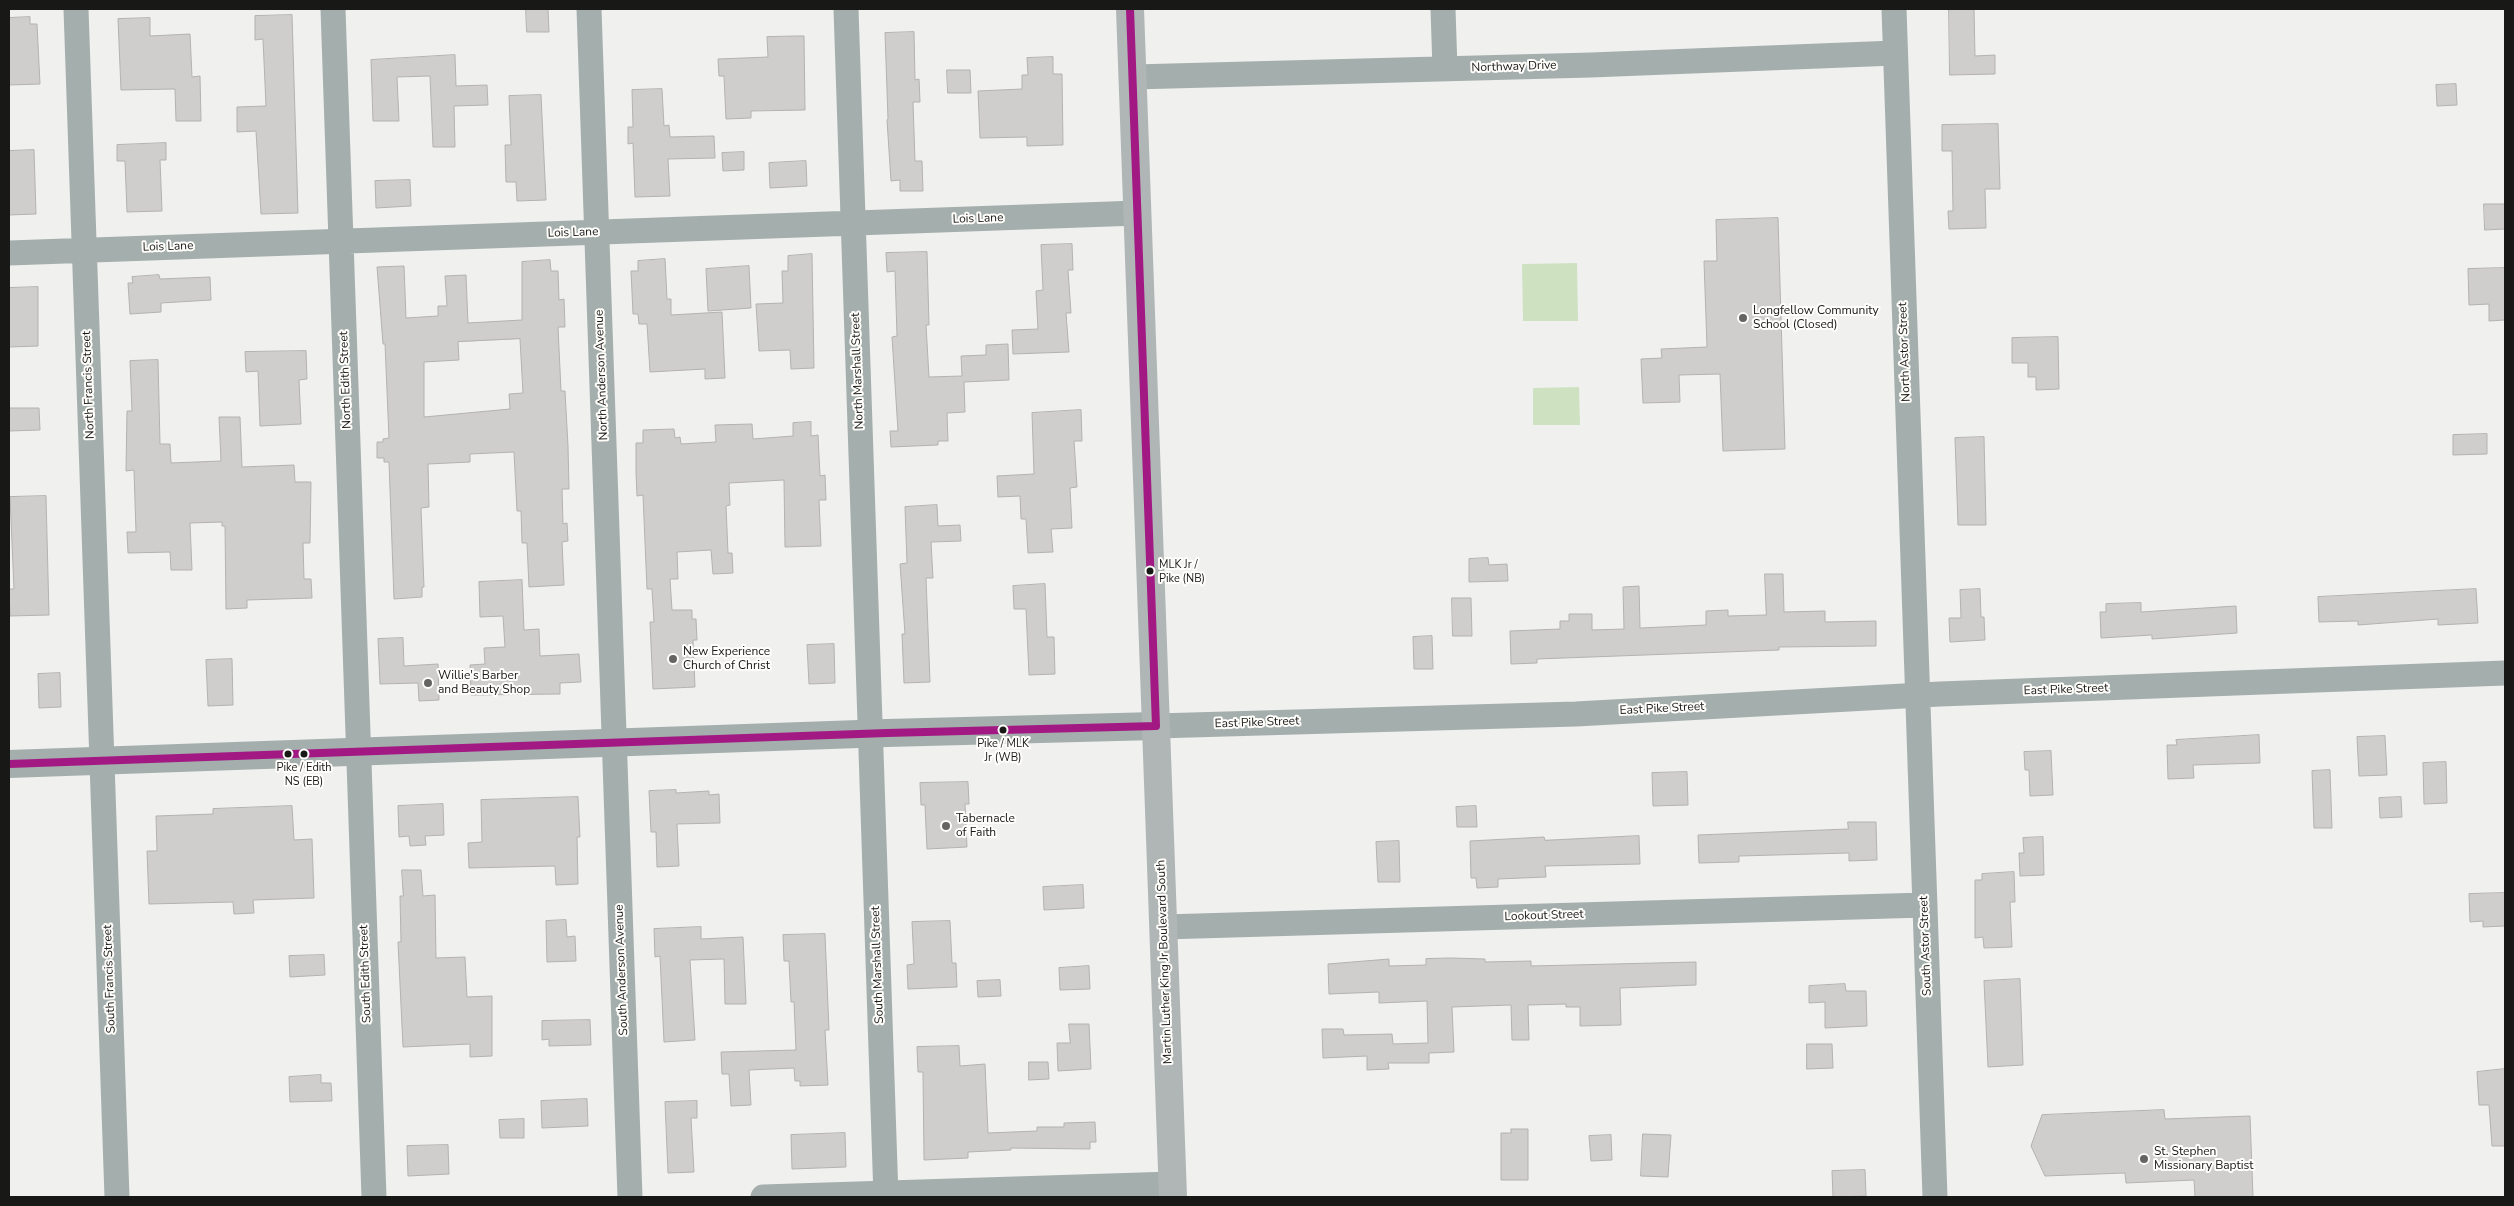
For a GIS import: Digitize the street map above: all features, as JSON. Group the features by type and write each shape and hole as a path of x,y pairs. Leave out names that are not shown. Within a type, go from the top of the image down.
{"main road":[{"name":"Martin Luther King Jr Boulevard South","path":"1130,9 1172,1190"}],"street":[{"name":"North Francis Street","path":"76,9 102,760"},
{"name":"North Edith Street","path":"333,9 359,751"},
{"name":"North Anderson Avenue","path":"589,9 614,742"},
{"name":"North Marshall Street","path":"846,9 870,734"},
{"path":"1443,9 1445,69"},
{"name":"North Astor Street","path":"1894,9 1918,696"},
{"name":"Northway Drive","path":"1133,77 1445,69 1895,53"},
{"name":"Lois Lane","path":"9,253 1138,213"},
{"name":"East Pike Street","path":"9,764 614,742 1576,714 1918,696 2505,673"},
{"name":"South Astor Street","path":"1918,696 1935,1197"},
{"name":"South Marshall Street","path":"870,734 886,1195"},
{"name":"South Anderson Avenue","path":"614,742 630,1197"},
{"name":"South Edith Street","path":"359,751 374,1197"},
{"name":"South Francis Street","path":"102,760 117,1197"},
{"name":"Lookout Street","path":"1163,927 1925,905"},
{"path":"763,1197 1172,1190"}],"green space":[{"path":"1577,263 1578,321 1523,321 1522,264"},
{"path":"1579,387 1580,425 1533,425 1533,388"}],"building":[{"path":"526,9 548,9 549,32 527,32"},
{"path":"1949,9 1974,9 1975,56 1995,55 1995,74 1950,75"},
{"path":"292,15 298,213 261,214 256,131 237,132 237,107 266,106 263,39 255,40 255,16"},
{"path":"30,17 30,24 37,24 40,84 9,85 9,18"},
{"path":"150,18 150,36 190,34 192,77 200,76 201,121 176,121 175,89 121,90 118,19"},
{"path":"914,32 915,80 919,79 920,102 913,102 915,161 922,161 923,191 900,191 900,180 891,181 887,120 885,33"},
{"path":"804,36 805,110 751,111 751,118 726,119 724,76 719,76 718,59 768,57 767,37"},
{"path":"455,55 456,86 487,85 488,105 454,106 455,147 433,147 430,76 397,77 399,121 373,121 371,60"},
{"path":"1053,57 1053,74 1062,74 1063,145 1027,146 1027,137 980,138 978,91 1022,89 1022,75 1028,75 1027,58"},
{"path":"947,70 970,70 971,93 948,93"},
{"path":"2456,84 2457,105 2437,106 2436,85"},
{"path":"662,89 664,126 669,125 670,137 714,136 715,158 668,159 670,196 635,197 633,143 628,144 628,127 633,127 632,90"},
{"path":"541,95 546,200 517,201 516,182 506,182 505,145 511,145 509,96"},
{"path":"1998,124 2000,189 1985,189 1986,228 1949,229 1948,211 1953,211 1952,151 1942,151 1942,125"},
{"path":"166,143 166,160 160,160 162,211 127,212 125,161 117,161 117,145"},
{"path":"34,150 36,214 9,215 9,151"},
{"path":"744,152 744,170 723,171 722,153"},
{"path":"806,161 807,186 770,188 769,163"},
{"path":"410,180 411,206 376,208 375,181"},
{"path":"2484,204 2505,204 2505,229 2485,230"},
{"name":"Longfellow Community School (Closed)","path":"1778,218 1785,449 1723,451 1720,374 1679,375 1680,402 1643,403 1641,359 1662,358 1661,349 1707,347 1704,261 1717,261 1716,220"},
{"path":"1072,244 1073,270 1068,270 1071,313 1066,313 1069,352 1013,354 1012,330 1038,329 1036,291 1043,290 1041,245"},
{"path":"927,252 929,325 926,325 929,377 962,376 961,356 986,355 986,345 1008,344 1009,380 964,382 965,412 947,413 948,441 938,441 938,445 891,447 890,431 898,431 892,337 897,336 895,271 887,272 886,253"},
{"path":"812,254 814,368 791,369 790,350 759,351 756,304 783,303 782,271 788,271 788,256"},
{"path":"665,259 667,299 671,299 671,315 722,312 725,378 705,379 705,369 650,372 647,324 639,324 638,314 633,314 631,271 638,271 638,261"},
{"path":"550,260 551,271 558,271 559,300 564,299 565,327 558,327 561,391 565,391 569,489 562,489 563,524 567,523 568,541 562,542 564,585 529,587 527,543 522,543 521,511 517,511 514,452 470,454 470,462 428,464 429,507 421,508 424,587 422,587 422,597 394,599 389,462 384,462 384,458 377,458 377,442 383,442 383,439 389,438 385,344 383,344 377,267 404,266 406,318 438,316 438,306 447,306 445,276 466,275 468,323 522,320 522,262","holes":["520,339 523,393 509,394 510,409 424,417 424,362 459,360 458,342"]},
{"path":"749,266 751,308 708,311 706,269"},
{"path":"2505,268 2505,320 2489,321 2489,304 2469,305 2468,269"},
{"path":"159,275 160,279 210,277 211,300 161,303 161,312 130,314 128,283 133,283 132,277"},
{"path":"38,287 38,346 9,347 9,288"},
{"path":"2058,337 2059,389 2036,390 2036,377 2028,377 2028,363 2012,363 2012,338"},
{"path":"306,351 307,379 299,380 301,424 260,426 258,371 246,372 245,352"},
{"path":"158,360 160,444 170,444 171,463 221,461 219,417 240,417 242,467 294,465 295,482 311,482 310,543 303,543 304,579 311,579 312,598 247,600 247,608 226,609 225,526 222,526 222,522 190,523 192,570 171,570 170,552 128,553 127,532 136,532 134,470 126,471 127,411 132,411 130,361"},
{"path":"9,408 39,408 40,430 9,431"},
{"path":"1081,410 1082,441 1074,441 1077,487 1070,488 1072,528 1051,529 1053,552 1028,553 1026,519 1021,519 1020,496 998,497 997,476 1034,474 1032,413"},
{"path":"811,422 811,436 818,435 820,476 825,475 826,500 819,500 821,546 785,547 784,480 729,483 730,505 726,506 728,553 732,553 733,573 713,574 711,550 677,552 678,579 670,579 672,610 692,610 692,619 696,619 697,640 693,640 695,687 653,689 650,622 654,622 652,589 647,589 643,495 637,496 636,472 636,443 643,443 643,430 674,429 675,438 680,437 681,444 716,442 715,425 752,424 753,439 793,436 793,423"},
{"path":"2487,434 2487,454 2453,455 2453,435"},
{"path":"1984,437 1986,525 1958,525 1955,438"},
{"path":"46,496 49,615 10,616 9,589 14,589 10,497"},
{"path":"937,505 938,526 960,525 961,541 931,542 933,578 926,578 930,682 904,683 902,634 905,634 900,564 907,563 905,507"},
{"path":"1488,558 1489,565 1507,564 1508,581 1469,582 1469,559"},
{"path":"1765,574 1783,574 1784,612 1825,611 1825,622 1876,621 1876,646 1779,647 1779,650 1537,659 1537,663 1511,664 1510,631 1560,629 1560,621 1569,621 1569,614 1592,614 1592,630 1624,629 1623,587 1639,586 1640,628 1706,625 1706,611 1728,610 1728,616 1766,615"},
{"path":"522,580 524,630 539,629 540,656 579,654 581,682 560,683 560,694 471,695 470,665 485,664 484,648 505,647 503,616 480,617 479,582"},
{"path":"1045,584 1047,637 1054,637 1055,674 1029,675 1026,609 1014,609 1013,586"},
{"path":"1980,589 1981,617 1984,617 1985,640 1950,642 1949,618 1961,618 1960,590"},
{"path":"2476,589 2478,623 2438,625 2438,619 2358,625 2358,621 2319,622 2318,597"},
{"path":"1452,598 1471,598 1472,636 1453,636"},
{"path":"2141,603 2141,612 2236,606 2237,633 2152,639 2152,635 2101,638 2100,612 2106,612 2106,604"},
{"path":"1432,636 1433,669 1414,669 1413,637"},
{"path":"403,638 404,666 438,664 439,700 419,701 418,683 380,684 378,639"},
{"path":"834,644 835,683 809,684 807,645"},
{"path":"232,659 233,705 208,706 206,660"},
{"path":"60,673 61,707 39,708 38,674"},
{"path":"2259,735 2260,763 2193,765 2194,778 2168,779 2167,745 2177,745 2176,740"},
{"path":"2385,736 2387,775 2359,776 2357,737"},
{"path":"2051,751 2053,795 2030,796 2029,770 2025,770 2024,752"},
{"path":"2446,762 2447,803 2424,804 2423,763"},
{"path":"2330,770 2332,828 2314,828 2312,771"},
{"path":"1687,772 1688,805 1653,806 1652,773"},
{"name":"Tabernacle of Faith","path":"968,782 969,804 965,804 967,847 927,849 925,805 921,805 920,783"},
{"path":"676,790 676,793 709,791 709,795 719,794 720,823 677,824 679,866 657,867 656,832 651,832 649,791"},
{"path":"578,797 580,837 577,837 578,884 556,885 555,866 469,868 468,843 482,842 481,800"},
{"path":"2401,797 2402,817 2380,818 2379,798"},
{"path":"443,804 444,835 425,836 426,845 410,846 409,836 399,837 398,806"},
{"path":"292,806 294,840 312,839 314,898 253,900 254,913 234,914 233,902 149,904 147,851 157,851 156,816 213,814 213,809"},
{"path":"1476,806 1477,827 1457,827 1456,807"},
{"path":"1848,822 1876,822 1877,860 1849,861 1849,853 1739,856 1739,862 1699,863 1698,835 1848,829"},
{"path":"1639,836 1640,864 1545,866 1546,877 1498,879 1498,887 1477,888 1476,878 1471,878 1470,841 1544,837 1545,840"},
{"path":"2043,837 2044,875 2020,876 2019,853 2024,853 2023,838"},
{"path":"1399,841 1400,882 1378,882 1376,842"},
{"path":"402,870 421,870 423,896 435,895 436,958 465,957 467,997 492,996 492,1056 470,1057 470,1044 403,1047 398,942 401,942 400,896 403,896"},
{"path":"2014,872 2015,902 2010,902 2012,947 1984,948 1983,937 1975,938 1975,880 1982,880 1982,874"},
{"path":"1083,885 1084,908 1044,910 1043,887"},
{"path":"2505,893 2505,926 2483,927 2483,921 2470,922 2469,894"},
{"path":"566,920 567,937 575,936 576,961 547,962 546,921"},
{"path":"950,921 952,963 956,963 957,987 908,989 907,965 914,964 912,922"},
{"path":"701,927 701,939 743,937 746,1004 725,1004 724,959 690,960 695,1040 664,1042 660,956 655,957 654,929"},
{"path":"825,934 829,1030 825,1030 828,1085 800,1086 800,1081 795,1081 794,1068 749,1070 751,1105 731,1106 729,1074 722,1074 721,1052 796,1050 794,1002 791,1002 789,961 784,961 783,935"},
{"path":"324,955 325,975 290,977 289,956"},
{"path":"1389,959 1389,966 1426,965 1426,959 1485,959 1485,962 1531,961 1531,966 1696,962 1696,985 1620,988 1621,1025 1580,1026 1580,1007 1566,1007 1566,1004 1528,1005 1529,1040 1512,1040 1511,1005 1452,1007 1454,1052 1429,1053 1429,1063 1388,1063 1389,1069 1367,1070 1367,1056 1323,1058 1322,1029 1343,1029 1344,1035 1392,1034 1393,1044 1428,1043 1427,1001 1379,1003 1379,992 1329,994 1328,964"},
{"path":"1089,966 1090,989 1060,990 1059,968"},
{"path":"2020,979 2023,1065 1988,1067 1984,981"},
{"path":"1000,980 1001,996 978,997 977,981"},
{"path":"1845,984 1846,991 1866,991 1867,1026 1825,1028 1825,1002 1809,1003 1809,986"},
{"path":"590,1020 591,1045 549,1046 549,1039 542,1040 542,1021"},
{"path":"1069,1024 1089,1024 1091,1069 1058,1071 1057,1043 1070,1043"},
{"path":"1807,1044 1832,1044 1833,1068 1807,1069"},
{"path":"959,1046 960,1066 985,1064 988,1133 1037,1131 1037,1127 1064,1127 1064,1123 1095,1122 1096,1142 1090,1142 1090,1149 1011,1148 1011,1150 968,1152 968,1158 924,1160 923,1072 918,1072 917,1047"},
{"path":"1029,1062 1048,1062 1049,1079 1029,1080"},
{"path":"2505,1069 2505,1146 2492,1146 2489,1105 2479,1105 2477,1072"},
{"path":"321,1075 321,1083 331,1083 332,1101 290,1102 289,1077"},
{"path":"587,1099 588,1126 542,1128 541,1101"},
{"path":"697,1101 697,1118 691,1118 694,1172 668,1173 665,1102"},
{"name":"St. Stephen Missionary Baptist","path":"2164,1110 2165,1119 2250,1116 2253,1197 2195,1197 2194,1180 2126,1183 2125,1173 2045,1176 2031,1146 2042,1115"},
{"path":"524,1119 524,1138 500,1138 499,1120"},
{"path":"1511,1129 1528,1129 1528,1180 1501,1180 1501,1133 1511,1133"},
{"path":"845,1133 846,1167 792,1169 791,1135"},
{"path":"1643,1134 1671,1135 1668,1177 1641,1176"},
{"path":"1611,1135 1612,1160 1591,1161 1589,1136"},
{"path":"448,1145 449,1174 408,1176 407,1146"},
{"path":"1865,1170 1866,1196 1833,1197 1832,1171"}],"transit line":[{"path":"1130,9 1156,726"},
{"path":"9,764 887,733 1156,726"}],"place":[{"name":"Longfellow Community School (Closed)","path":"1743,318"},
{"name":"MLK Jr / Pike (NB)","path":"1150,571"},
{"name":"New Experience Church of Christ","path":"673,659"},
{"name":"Willie's Barber and Beauty Shop","path":"428,683"},
{"name":"Pike / MLK Jr (WB)","path":"1003,730"},
{"name":"Pike / Edith NS (EB)","path":"304,754"},
{"name":"Tabernacle of Faith","path":"946,826"},
{"name":"St. Stephen Missionary Baptist","path":"2144,1159"}]}
